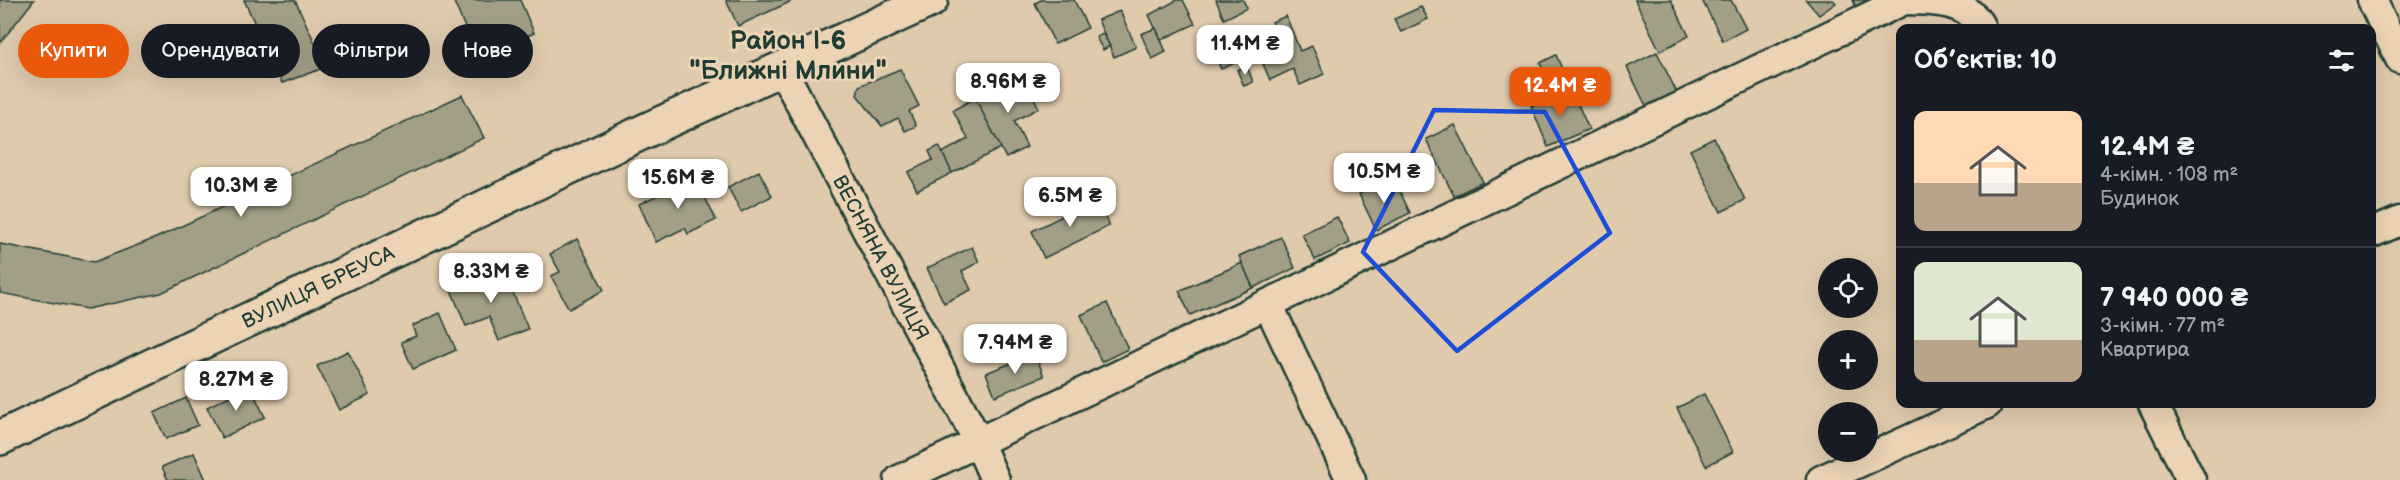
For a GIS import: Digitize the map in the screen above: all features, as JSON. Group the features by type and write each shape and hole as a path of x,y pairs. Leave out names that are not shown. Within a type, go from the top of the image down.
{"street":[{"name":"ВУЛИЦЯ БРЕУСА","path":"0,438 647,129 931,0"},
{"path":"899,480 1904,0 1930,0 1949,4 1965,11 1979,24"},
{"path":"2372,0 2400,59"},
{"name":"ВЕСНЯНА ВУЛИЦЯ","path":"782,69 978,441 995,480"},
{"path":"2376,231 2400,220"},
{"path":"1268,304 1351,480"},
{"path":"1821,480 1978,408"},
{"path":"2155,408 2192,480"}],"highlighted area":[{"path":"1434,110 1545,112 1610,233 1457,351 1363,252"}],"building":[{"path":"0,0 34,0 0,43"},
{"path":"244,0 295,0 312,37 312,72 300,76 300,24 255,24"},
{"path":"453,0 520,0 530,24 464,24"},
{"path":"726,0 794,0 738,26"},
{"path":"1041,0 1074,0 1088,28 1055,44 1035,3"},
{"path":"1177,0 1183,0 1195,24 1161,40 1149,15"},
{"path":"1216,0 1243,0 1247,8 1224,19"},
{"path":"1635,0 1671,0 1689,36 1660,51"},
{"path":"1702,0 1731,0 1746,29 1723,41"},
{"path":"1806,0 1833,0 1836,3 1819,15"},
{"path":"1853,0 1874,0 1856,8"},
{"path":"1421,7 1428,19 1401,32 1394,19"},
{"path":"1120,11 1136,47 1114,57 1098,20"},
{"path":"1286,16 1300,51 1312,46 1324,74 1300,85 1293,69 1270,80 1263,64 1286,54 1272,22"},
{"path":"1156,28 1166,52 1152,59 1141,34"},
{"path":"1231,32 1244,59 1221,69 1209,42"},
{"path":"1103,34 1110,46 1103,50 1096,37"},
{"path":"1657,52 1677,93 1647,108 1627,67"},
{"path":"1556,55 1571,89 1555,96 1540,63"},
{"path":"1247,66 1253,82 1244,86 1237,70"},
{"path":"900,69 919,106 909,111 916,126 905,131 898,118 882,126 857,95 859,86"},
{"path":"280,78 296,78 282,83"},
{"path":"1024,78 1039,108 1014,121 1027,147 1006,158 975,98 1001,84 1004,88"},
{"path":"1571,89 1589,129 1548,147 1531,106"},
{"path":"462,95 484,138 161,293 87,309 0,293 0,244 94,262 156,238"},
{"path":"975,98 1001,148 952,173 942,153 968,139 953,110"},
{"path":"1455,125 1483,182 1454,196 1426,139"},
{"path":"1714,138 1745,200 1721,212 1690,150"},
{"path":"939,146 952,173 917,191 908,172 933,160 929,151"},
{"path":"759,171 772,196 741,212 728,187"},
{"path":"695,177 716,220 688,234 685,228 656,242 639,204"},
{"path":"1393,177 1410,213 1376,230 1359,194"},
{"path":"1097,199 1109,226 1044,258 1032,231"},
{"path":"1337,217 1350,243 1315,260 1302,234"},
{"path":"1281,237 1295,268 1253,288 1239,256"},
{"path":"577,239 604,290 569,309 551,276 560,272 550,254"},
{"path":"972,247 979,262 962,271 971,290 944,303 927,268"},
{"path":"1242,263 1253,288 1190,315 1179,291"},
{"path":"503,269 528,329 499,341 489,317 466,326 451,290"},
{"path":"1107,303 1128,349 1101,362 1081,315"},
{"path":"440,313 456,350 413,369 401,342 416,336 412,326"},
{"path":"348,351 370,395 339,410 317,366"},
{"path":"1035,354 1044,376 995,396 986,373"},
{"path":"250,386 265,417 222,438 207,407"},
{"path":"1704,394 1733,452 1706,466 1677,408"},
{"path":"186,398 198,425 166,439 154,413"},
{"path":"194,453 206,480 168,480 162,467"}],"district":[{"name":"Район І-6 \"Ближні Млини\"","path":"788,55"}]}
